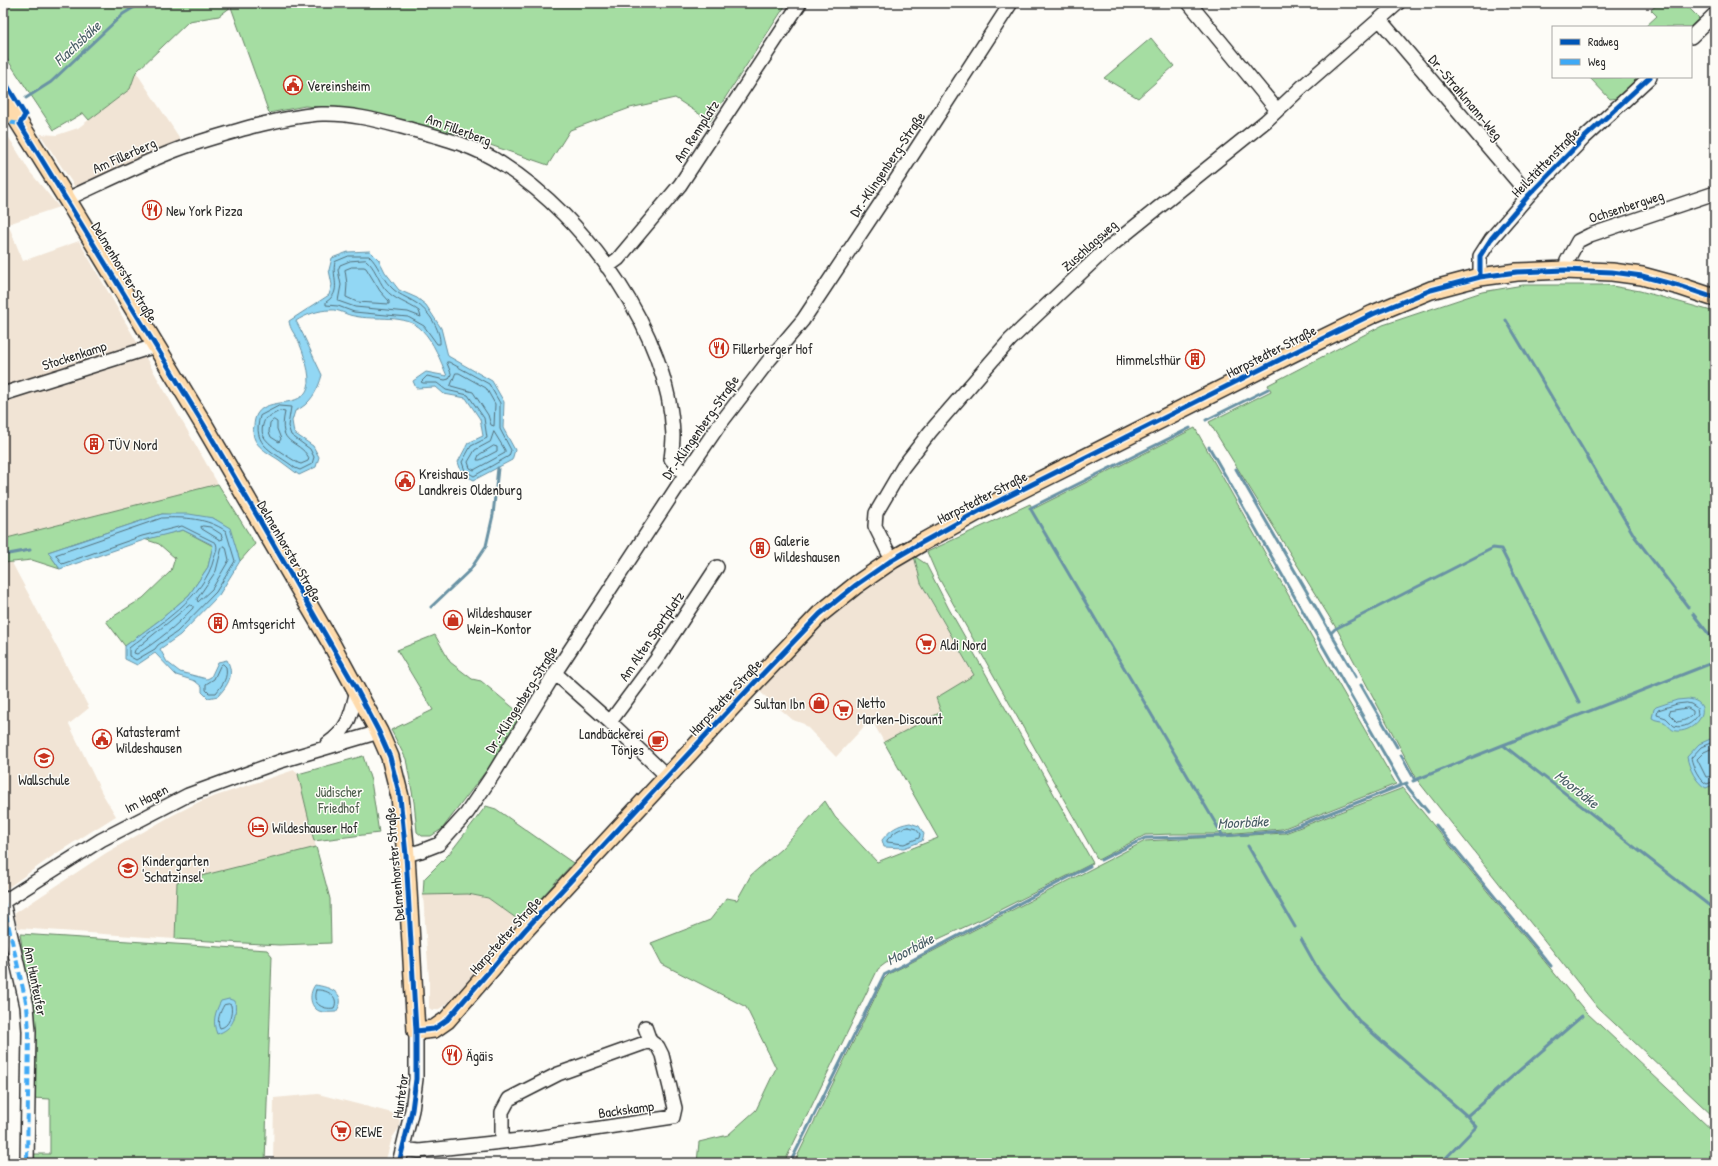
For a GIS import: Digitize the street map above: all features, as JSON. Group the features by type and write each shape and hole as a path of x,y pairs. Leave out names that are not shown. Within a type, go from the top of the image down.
{"main road":[{"name":"Delmenhorster Straße","path":"3,97 67,198 204,425 357,690 379,732 390,757 396,776 400,797 406,855 416,1031"},
{"name":"Harpstedter Straße","path":"416,1031 434,1029 447,1020 525,930 820,614 838,599 892,560 979,511 1373,314 1431,290 1480,278 1517,272 1565,270 1612,272 1642,276 1715,298"}],"street":[{"name":"Am Rennplatz","path":"607,267 618,259 680,185 800,3"},
{"name":"Dr.-Klingenberg-Straße","path":"406,855 439,844 467,813 494,773 555,673 716,428 770,359 803,320 911,158 1011,3"},
{"path":"1189,3 1277,110"},
{"name":"Zuschlagsweg","path":"892,560 875,526 876,514 903,467 930,432 1010,340 1102,253 1183,189 1277,110 1398,3"},
{"path":"1692,36 1715,14"},
{"name":"Dr.-Strahlmann-Weg","path":"1380,20 1529,195"},
{"name":"Heilstättenstraße","path":"1480,278 1480,256 1491,238 1529,195 1585,137 1649,78"},
{"name":"Am Fillerberg","path":"67,198 173,151 235,131 290,117 323,114 363,117 440,137 468,146 502,164 543,194 576,226 607,267 636,311 656,357 670,403 673,437 671,459 685,475"},
{"name":"Ochsenbergweg","path":"1565,270 1567,260 1578,241 1590,235 1715,193"},
{"name":"Stockenkamp","path":"3,394 155,346"},
{"name":"Am Alten Sportplatz","path":"610,722 656,660 717,567"},
{"path":"555,673 668,776"},
{"name":"Im Hagen","path":"317,751 340,736 351,715 357,690"},
{"name":"Im Hagen","path":"3,902 106,837 188,795 213,784 379,732"},
{"name":"Am Hunteufer","path":"3,902 27,1006 27,1163"},
{"name":"Backskamp","path":"403,1149 419,1151 529,1139 673,1117 675,1108 662,1055 658,1047 650,1041 645,1027"},
{"name":"Huntetor","path":"399,1163 412,1110 416,1079 416,1031"},
{"path":"502,1142 502,1112 509,1099 558,1074 650,1041"}],"shaded area":[{"path":"136,72 183,143 77,190 40,134 57,135 78,128 130,89"},
{"path":"3,128 30,172 59,207 8,224 23,261 79,241 218,484 3,539"},
{"path":"914,556 921,584 974,676 936,698 942,712 884,742 871,719 836,757 804,724 793,720 759,691 829,616 877,579"},
{"name":"Wallschule","path":"11,561 89,708 69,724 102,793 116,816 57,853 3,891 3,563"},
{"path":"294,770 298,774 316,847 177,882 175,939 18,928 14,914 106,853 201,801"},
{"path":"468,894 488,898 520,921 451,1001 439,1009 432,1010 429,1008 429,978 423,895"},
{"name":"REWE","path":"318,1094 400,1115 399,1128 392,1138 385,1163 273,1163 274,1098"}],"green space":[{"path":"6,3 787,3 710,121 675,98 630,108 570,130 548,165 470,138 366,111 305,106 269,113 231,7 219,16 189,21 136,72 130,89 89,120 83,113 54,130 3,53 3,5"},
{"path":"1659,3 1684,3 1699,18 1691,26 1646,26 1657,16 1651,10"},
{"path":"1151,38 1174,66 1138,98 1104,78"},
{"path":"1590,78 1638,78 1617,98 1610,99"},
{"path":"1523,285 1606,285 1640,291 1715,312 1715,1118 1598,1008 1418,781 1338,631 1209,422 1271,391 1268,385 1383,325 1482,292"},
{"path":"1195,428 1396,784 1282,829 1225,834 1145,835 1098,860 937,575 927,552 1030,504 1033,509"},
{"path":"218,484 255,544 240,561 229,528 213,518 162,514 48,552 60,569 32,560 3,563 3,539"},
{"path":"183,530 213,546 208,567 189,595 161,619 125,646 106,621 143,598 171,571 175,558 159,544 144,539"},
{"path":"914,556 926,564 949,609 1093,863 982,919 886,963 878,969 784,1163 697,1163 699,1142 728,1135 756,1110 776,1068 746,1007 662,964 651,943 710,920 727,898 737,900 751,875 781,849 825,801 835,817 877,862 938,838 884,742 941,712 936,698 974,675 921,583"},
{"path":"435,635 450,662 472,679 481,681 522,715 492,763 442,829 431,836 422,836 417,832 414,802 406,759 391,730 433,710 397,650"},
{"name":"Jüdischer Friedhof","path":"363,756 371,781 379,833 314,841 298,774"},
{"path":"1403,788 1586,1012 1715,1133 1715,1163 794,1163 884,979 889,974 1145,841 1285,833"},
{"path":"486,806 496,809 573,863 520,921 488,898 468,894 423,895 424,879 449,854"},
{"path":"316,847 330,899 331,943 279,945 175,939 177,882"},
{"path":"20,934 267,950 272,956 265,1163 31,1163 31,1154 50,1154 50,1099 32,1098 29,990"}],"water":[{"path":"370,251 379,260 385,272 399,290 417,298 426,305 441,328 448,356 492,381 504,402 503,428 515,450 512,460 474,480 462,474 458,462 468,443 483,436 480,419 466,398 444,394 436,387 416,388 413,381 426,372 447,376 430,340 422,330 408,321 390,318 362,317 333,310 317,312 296,321 322,375 313,396 305,405 295,411 292,421 294,433 313,446 319,457 316,467 299,475 260,447 257,443 253,432 257,414 269,405 292,401 299,398 304,394 308,387 309,377 304,357 298,340 291,329 289,321 329,295 332,285 329,270 332,258 348,252"},
{"path":"162,514 189,514 213,518 230,528 240,561 219,595 180,635 160,649 167,662 180,672 207,679 211,677 218,662 227,660 230,670 229,680 225,688 218,696 208,698 202,692 202,687 195,681 176,675 155,653 137,665 125,659 125,646 161,619 189,595 208,567 213,545 183,530 144,540 60,569 48,552"},
{"path":"1688,699 1696,701 1701,706 1702,711 1701,717 1697,723 1691,727 1676,731 1672,730 1664,722 1652,718 1656,707 1677,700"},
{"path":"1715,737 1715,784 1706,788 1699,783 1694,775 1689,766 1687,757 1699,744"},
{"path":"910,823 919,826 924,834 922,841 904,848 884,847 882,840 888,833 894,828"},
{"path":"315,985 336,992 340,1000 336,1012 321,1012 313,1006 311,995"},
{"path":"229,999 235,1001 233,1022 227,1029 217,1034 214,1021 217,1009 221,1001"}],"waterway":[{"name":"Flachsbäke","path":"26,98 51,82 123,14 141,3"},
{"path":"1506,320 1635,537 1688,607"},
{"path":"1206,420 1268,389"},
{"path":"1190,428 1030,508 1223,836"},
{"path":"1209,447 1402,785"},
{"path":"431,607 470,570 486,546 493,515 498,468"},
{"path":"1236,469 1356,677"},
{"path":"1331,633 1335,629 1493,548 1501,549 1579,702"},
{"path":"3,555 30,550"},
{"path":"1693,614 1715,642"},
{"path":"1503,745 1712,663"},
{"path":"1361,685 1397,747"},
{"name":"Moorbäke","path":"1413,781 1503,745 1715,910"},
{"path":"1401,755 1415,780"},
{"name":"Moorbäke","path":"1101,860 1145,838 1223,836 1284,831 1407,783"},
{"path":"1405,784 1428,812"},
{"path":"1436,825 1551,966"},
{"path":"1248,846 1295,927"},
{"name":"Moorbäke","path":"790,1163 884,975 1090,866"},
{"path":"1301,939 1319,971 1359,1021 1467,1116 1476,1127 1441,1163"},
{"path":"1467,1116 1582,1016"}],"marked path":[{"path":"3,114 8,122 20,124 21,122"},
{"path":"3,902 27,1006 29,1031 27,1163"}],"cycle path":[{"path":"1480,277 1480,256 1491,239 1529,195 1585,137 1649,78"},
{"path":"3,79 25,115 20,124"},
{"path":"20,124 204,425 259,519 357,690 390,757 400,797 406,855 416,1031 416,1079 412,1110 399,1163"},
{"path":"416,1031 434,1029 447,1020 525,930 820,614 856,585 892,560 921,543 979,511 1293,353 1373,314 1431,290 1480,277 1517,272 1565,270 1612,272 1642,276 1715,298"}],"place":[{"name":"Vereinsheim","path":"293,85"},
{"name":"New York Pizza","path":"152,210"},
{"name":"Fillerberger Hof","path":"719,348"},
{"name":"Himmelsthür","path":"1195,359"},
{"name":"TÜV Nord","path":"94,444"},
{"name":"Kreishaus Landkreis Oldenburg","path":"405,481"},
{"name":"Galerie Wildeshausen","path":"760,548"},
{"name":"Wildeshauser Wein-Kontor","path":"453,620"},
{"name":"Amtsgericht","path":"218,623"},
{"name":"Aldi Nord","path":"926,644"},
{"name":"Sultan Ibn","path":"819,703"},
{"name":"Netto Marken-Discount","path":"843,710"},
{"name":"Katasteramt Wildeshausen","path":"102,739"},
{"name":"Landbäckerei Tönjes","path":"658,741"},
{"name":"Wallschule","path":"44,758"},
{"name":"Wildeshauser Hof","path":"258,827"},
{"name":"Kindergarten 'Schatzinsel'","path":"128,868"},
{"name":"Ägäis","path":"452,1055"},
{"name":"REWE","path":"341,1131"}]}
